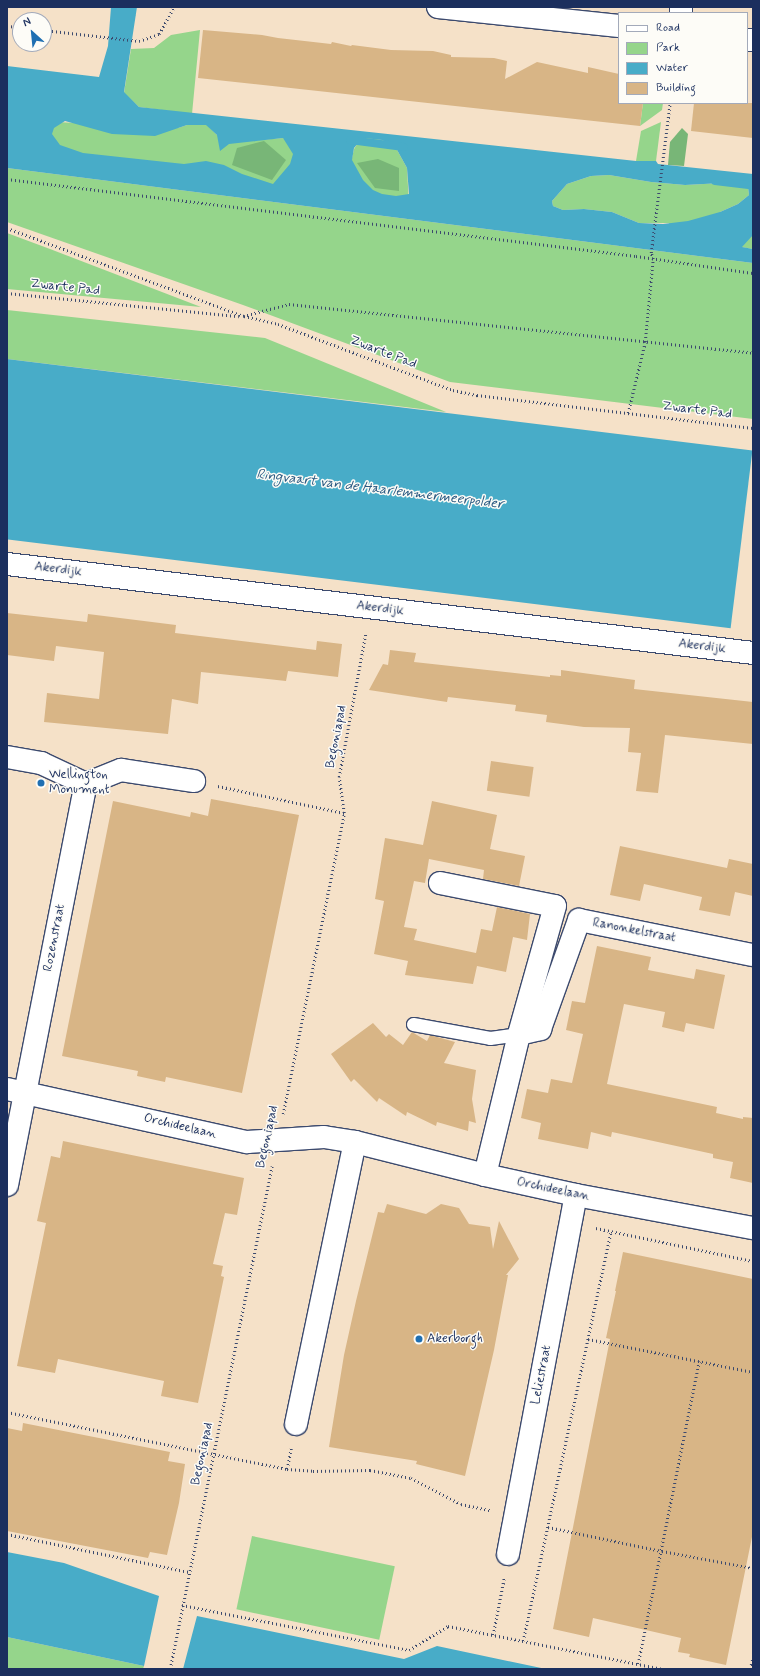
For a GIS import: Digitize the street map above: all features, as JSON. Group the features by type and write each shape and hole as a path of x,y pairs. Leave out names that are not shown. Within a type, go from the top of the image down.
{"street":[{"path":"438,7 618,26"},
{"name":"Akerdijk","path":"7,564 753,653"},
{"path":"7,757 41,764 86,784 121,770 194,781"},
{"name":"Rozenstraat","path":"7,1185 16,1091 86,784"},
{"path":"440,883 555,906 519,1034 485,1175"},
{"name":"Ranonkelstraat","path":"519,1034 540,1029 579,920 753,955"},
{"name":"Orchideelaan","path":"16,1091 247,1142 277,1142 324,1137 355,1142 485,1175 576,1195 753,1228"},
{"path":"296,1424 355,1142"},
{"name":"Leliestraat","path":"508,1554 576,1195"}],"lane":[{"name":"Ranonkelstraat","path":"413,1024 490,1038 519,1034"}],"path":[{"path":"52,31 139,41 159,34 174,7"},
{"path":"628,413 645,342 653,259 651,254 662,154 670,104"},
{"path":"7,179 653,259 753,273"},
{"path":"7,228 243,316 289,304 753,353"},
{"name":"Zwarte Pad","path":"7,293 243,316 278,324 454,390 477,395 753,428"},
{"name":"Begoniapad","path":"170,1669 344,813 339,777 366,632 368,608"},
{"path":"194,781 344,813"},
{"path":"570,1223 753,1261"},
{"path":"523,1641 611,1231"},
{"path":"588,1339 753,1372"},
{"path":"638,1664 662,1551 699,1361"},
{"path":"7,1412 286,1469 313,1471 370,1470 411,1478 461,1504 516,1516"},
{"path":"548,1527 753,1568"},
{"path":"7,1534 189,1572"},
{"path":"493,1635 508,1554"},
{"path":"182,1605 409,1650 448,1626 663,1669"},
{"path":"750,1669 753,1657"}],"green space":[{"path":"200,30 192,114 139,107 124,93 131,49 154,48 171,35"},
{"path":"643,104 663,104 662,110 640,126"},
{"path":"36,121 178,128 187,125 207,125 217,135 249,141 283,138 352,158 354,149 359,141 364,138 382,140 396,148 407,168 409,205 31,154"},
{"path":"661,122 656,161 636,161 641,131"},
{"path":"682,128 688,134 684,166 668,165 670,142"},
{"path":"264,141 286,160 272,180 232,165 237,148"},
{"path":"378,159 399,168 399,191 375,188 357,163"},
{"path":"7,168 753,263 753,419 450,382 243,305 7,222"},
{"path":"609,175 651,182 685,185 741,182 748,187 749,195 738,204 720,212 753,229 753,249 668,235 669,223 639,223 612,212 584,209 563,210 553,206 552,201 567,184 591,176"},
{"path":"7,233 50,249 201,307 7,289"},
{"path":"7,310 265,338 446,412 7,359"},
{"path":"252,1536 395,1566 379,1640 236,1609"},
{"path":"7,1637 144,1666 143,1669 7,1669"}],"water":[{"path":"111,7 137,7 124,92 139,107 636,161 656,161 658,164 753,174 753,235 742,247 753,249 753,263 7,168 7,66 99,77 108,46","holes":["65,121 112,134 155,136 187,125 206,125 217,135 220,151 229,144 283,138 293,154 290,164 273,184 242,174 224,165 206,161 184,164 83,153 60,145 52,134 54,128","364,138 382,140 396,148 407,168 409,194 396,196 382,194 373,190 363,180 352,160 354,148","609,175 651,182 685,185 741,182 748,187 749,195 738,204 720,212 688,221 663,224 639,223 612,212 584,209 563,210 553,206 552,201 567,184 591,176"]},
{"name":"Ringvaart van de Haarlemmermeerpolder","path":"7,359 752,451 731,628 7,539"},
{"path":"7,1552 64,1563 159,1596 144,1666 7,1637"},
{"path":"197,1616 404,1659 437,1646 546,1669 183,1669"}],"building":[{"path":"203,30 262,35 331,44 332,42 351,46 391,50 433,51 451,55 451,57 494,58 507,61 505,79 537,62 588,73 588,67 618,74 618,104 643,104 640,126 198,78"},
{"path":"753,103 753,138 691,131 694,104"},
{"path":"7,613 87,622 88,614 176,625 175,633 316,650 317,641 342,644 338,677 288,671 286,681 201,672 198,704 172,699 168,734 44,722 47,693 99,699 104,652 56,646 54,661 7,655"},
{"path":"390,650 416,653 414,662 550,677 550,675 561,676 561,670 635,680 634,689 753,702 753,744 665,735 658,793 636,791 641,753 628,752 630,728 584,727 546,722 547,715 515,711 516,705 448,697 447,702 369,690 383,664 388,665"},
{"path":"491,761 534,767 529,797 487,791"},
{"path":"211,799 299,815 242,1093 166,1077 165,1082 137,1076 138,1071 62,1056 113,801 190,817 191,812 208,816"},
{"path":"432,801 497,815 490,849 525,856 519,886 483,879 484,870 429,859 425,883 414,881 404,927 417,929 414,940 476,953 481,929 492,931 497,907 530,914 527,940 513,937 506,972 477,966 473,984 405,975 408,961 374,954 384,901 375,899 385,838 423,845"},
{"path":"620,846 727,868 729,859 753,864 753,896 735,892 730,916 699,910 702,897 644,884 640,901 610,895"},
{"path":"597,946 651,957 648,970 694,979 696,969 725,975 714,1029 686,1023 684,1032 662,1027 665,1012 624,1004 607,1084 717,1107 716,1113 743,1119 743,1117 753,1118 753,1183 730,1178 733,1162 713,1158 713,1154 612,1132 611,1137 591,1132 588,1149 538,1139 541,1123 521,1118 527,1089 548,1093 551,1079 572,1083 583,1034 566,1030 572,1001 585,1003"},
{"path":"373,1023 386,1037 389,1034 403,1045 412,1032 427,1041 430,1035 455,1042 444,1063 476,1070 472,1099 476,1123 469,1121 468,1131 437,1122 436,1126 407,1112 406,1116 379,1098 377,1102 354,1079 351,1082 331,1054"},
{"path":"63,1141 244,1178 237,1215 225,1213 213,1264 223,1266 221,1276 224,1277 198,1403 161,1396 164,1381 58,1359 55,1373 17,1366 46,1223 37,1221 51,1156 60,1158"},
{"name":"Akerborgh","path":"387,1204 426,1214 441,1204 459,1208 469,1224 490,1227 493,1249 499,1221 519,1259 506,1275 508,1275 494,1350 465,1476 416,1464 417,1461 329,1447 344,1355 356,1301 378,1212 384,1213"},
{"path":"623,1252 753,1279 753,1532 726,1665 689,1657 690,1654 678,1652 681,1638 593,1618 589,1637 553,1629 610,1339 606,1338"},
{"path":"23,1423 170,1452 168,1461 185,1464 179,1503 167,1555 150,1552 148,1558 7,1531 7,1428 22,1431"}],"waterway":[{"path":"350,140 404,147"},
{"path":"715,181 753,186"}],"place":[{"name":"Wellington Monument","path":"41,783"},
{"name":"Akerborgh","path":"419,1339"}]}
